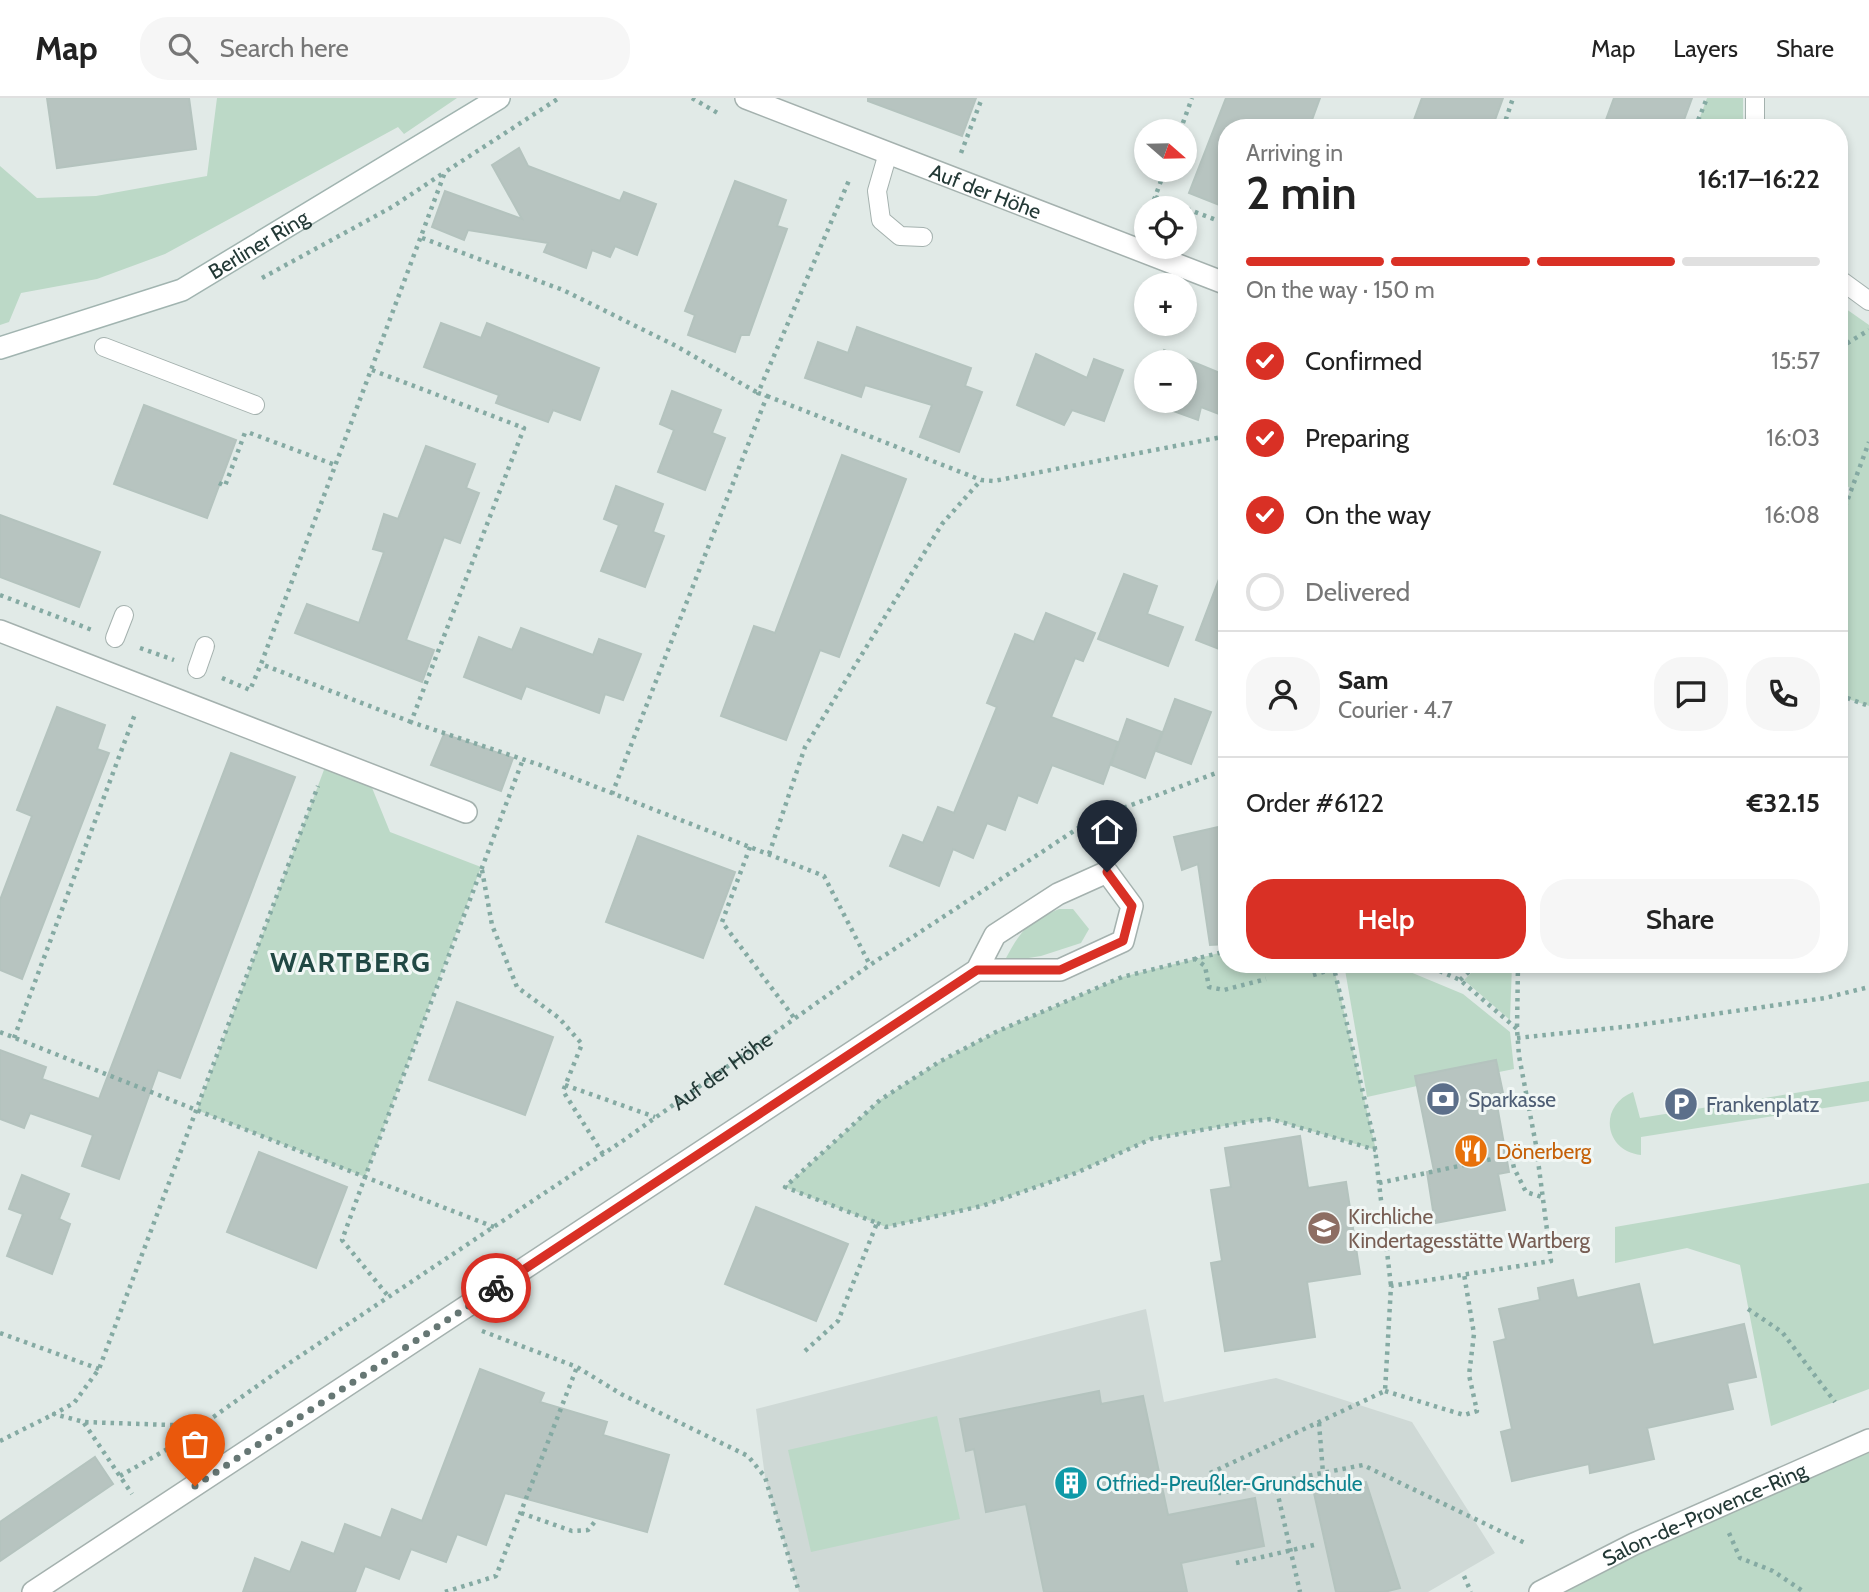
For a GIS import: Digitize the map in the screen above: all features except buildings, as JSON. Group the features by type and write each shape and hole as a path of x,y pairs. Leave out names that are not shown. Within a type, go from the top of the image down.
{"street":[{"name":"Berliner Ring","path":"0,348 182,290 499,98"},
{"name":"Auf der Höhe","path":"746,98 1218,281"},
{"path":"0,631 466,812"},
{"path":"33,1592 977,970 995,935 1058,894 1107,872 1132,906 1123,941 1060,970 977,970"},
{"name":"Salon-de-Provence-Ring","path":"1540,1592 1634,1544 1869,1440"}],"lane":[{"path":"1755,98 1755,119"},
{"path":"888,153 877,191 881,220 900,236 923,237"},
{"path":"1848,286 1869,301"},
{"path":"104,346 255,405"},
{"path":"115,638 124,615"},
{"path":"197,669 205,646"}],"path":[{"path":"559,98 445,172 261,664 411,722 522,762 540,765 824,876 870,965"},
{"path":"960,155 982,98"},
{"path":"1184,119 1192,98"},
{"path":"1506,119 1513,98"},
{"path":"1699,119 1707,98"},
{"path":"758,393 850,177"},
{"path":"1197,212 1218,220"},
{"path":"422,237 563,290 676,346 758,393 981,480 994,481 1218,438"},
{"path":"1848,343 1869,330"},
{"path":"372,370 524,428 411,722"},
{"path":"612,794 767,396"},
{"path":"246,431 335,465"},
{"path":"1848,499 1869,442"},
{"path":"769,854 805,747 942,524 981,480"},
{"path":"14,1038 145,687"},
{"path":"1848,698 1869,706"},
{"path":"0,1441 74,1403 99,1369 328,759"},
{"path":"389,1297 342,1240 522,762"},
{"name":"Auf der Höhe","path":"84,1422 120,1476 200,1426 291,1362 603,1154 870,965 1089,821 1218,772"},
{"path":"750,847 722,922 795,1019"},
{"path":"481,867 492,925 517,987 558,1018 582,1044 562,1091 603,1154"},
{"path":"1218,953 1122,977 996,1032 939,1062 880,1100 785,1187 886,1227 982,1206 1076,1173 1151,1139 1252,1121 1271,1119 1376,1150"},
{"path":"1194,957 1205,966 1209,987 1224,990 1266,979"},
{"path":"1313,975 1318,973"},
{"path":"1334,973 1376,1150 1391,1286 1385,1391"},
{"path":"1444,973 1460,980 1517,1029"},
{"path":"1460,980 1468,973"},
{"path":"1391,1286 1552,1261 1517,1038 1518,973"},
{"path":"1517,1038 1632,1026 1825,998 1869,987"},
{"path":"0,1032 494,1227"},
{"path":"565,1085 655,1117"},
{"path":"1379,1182 1511,1155 1514,1168 1526,1192 1542,1197"},
{"path":"805,1351 838,1321 877,1223"},
{"path":"1464,1275 1475,1334 1469,1375 1477,1411 1464,1415 1385,1391 1208,1474 1220,1493 1363,1465 1525,1543"},
{"path":"1748,1309 1782,1332 1835,1402"},
{"path":"448,1319 577,1367 621,1394 748,1456 765,1477 799,1592"},
{"path":"0,1333 99,1369"},
{"path":"445,1592 496,1577 577,1367"},
{"path":"54,1414 84,1422 200,1426"},
{"path":"1319,1423 1323,1473"},
{"path":"1275,1482 1300,1592"},
{"path":"521,1513 572,1531 589,1530 597,1519"},
{"path":"1236,1563 1318,1544"},
{"path":"1740,1558 1773,1572 1804,1592"},
{"path":"1464,1576 1471,1592"}],"shaded area":[{"path":"1146,1309 1164,1402 1276,1378 1412,1422 1495,1553 1428,1592 799,1592 765,1477 756,1409"}],"green space":[{"path":"217,98 457,98 404,134 398,127 165,254 97,279 21,293 9,322 0,325 0,166 37,198 96,196 207,176"},
{"path":"1707,98 1743,98 1743,119 1699,119"},
{"path":"1848,310 1869,325 1869,706 1848,699 1848,496 1851,488 1848,487"},
{"path":"328,759 366,773 390,832 481,867 365,1177 197,1110"},
{"path":"1059,909 1073,909 1089,929 1081,943 1041,956 1004,962 1015,942 1032,923"},
{"path":"1218,953 1218,973 1335,973 1376,1150 1271,1119 1252,1121 1151,1139 1076,1173 982,1206 886,1227 785,1187 880,1100 939,1062 996,1032 1122,977"},
{"path":"1346,973 1413,973 1463,994 1510,1032 1514,1069 1499,1072 1496,1060 1415,1076 1417,1086 1367,1097"},
{"path":"1471,973 1512,973 1510,1020 1464,980"},
{"path":"1869,1081 1869,1101 1641,1137 1641,1155 1629,1152 1619,1145 1610,1127 1614,1107 1633,1092 1640,1118"},
{"path":"1869,1183 1869,1389 1771,1426 1740,1265 1687,1248 1615,1263 1615,1227"},
{"path":"937,1416 960,1519 811,1552 788,1450"},
{"path":"1869,1440 1869,1592 1540,1592"}],"way so far":[{"path":"195,1486 496,1288"}],"place":[{"name":"Sparkasse","path":"1443,1099"},
{"name":"Frankenplatz","path":"1681,1104"},
{"name":"Dönerberg","path":"1471,1151"},
{"name":"Kirchliche Kindertagesstätte Wartberg","path":"1324,1228"},
{"name":"Otfried-Preußler-Grundschule","path":"1071,1483"}],"district":[{"name":"WARTBERG","path":"351,962"}],"route":[{"path":"496,1288 977,970 1060,970 1123,941 1132,906 1107,872"}]}
